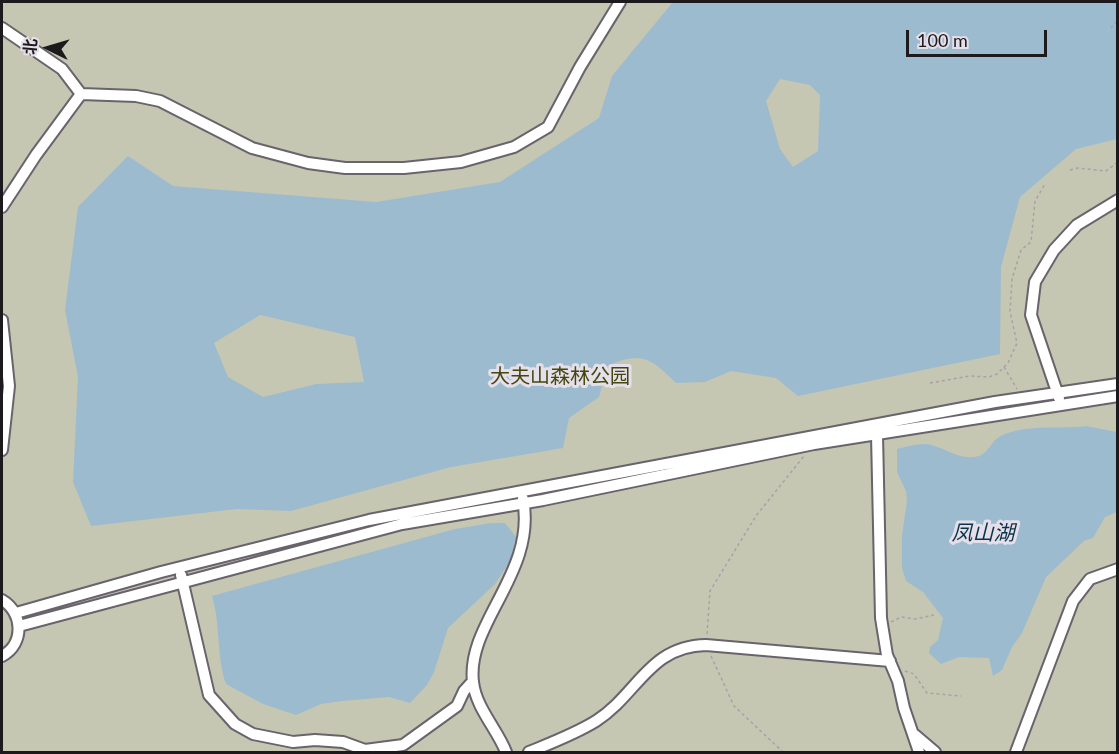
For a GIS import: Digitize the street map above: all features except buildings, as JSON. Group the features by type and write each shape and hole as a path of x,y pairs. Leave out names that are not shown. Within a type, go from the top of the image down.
{"street":[{"path":"81,94 136,96 160,101 252,148 308,163 357,168 404,168 461,162 514,147 548,127 580,67 620,2"},
{"path":"2,28 62,69 81,94"},
{"path":"2,207 36,155 81,94"},
{"path":"1060,404 1031,315 1035,282 1054,250 1077,225 1118,200"},
{"path":"2,320 9,386 2,450"},
{"path":"15,613 179,567 369,520 1020,398 1118,384"},
{"path":"19,626 402,524 524,503 814,444 1118,396"},
{"path":"877,435 882,624 892,667 904,708 915,734 919,753"},
{"path":"506,753 485,714 472,681 475,656 514,572 525,536 527,515 522,491"},
{"path":"179,567 208,695 235,724 253,734 293,742 315,740 343,742 364,750 403,745 457,706 472,681"},
{"path":"1016,753 1073,601 1090,579 1118,569"},
{"path":"2,600 15,613 19,626 16,642 2,656"},
{"path":"529,753 596,721 656,663 676,649 706,645 892,667"},
{"path":"915,734 935,753"}],"path":[{"path":"1111,28 1118,20"},
{"path":"1070,170 1078,168 1106,171 1118,162"},
{"path":"930,383 969,376 989,377 1004,367 1017,343 1010,312 1014,269 1021,250 1031,242 1035,201 1045,184"},
{"path":"1004,367 1020,398"},
{"path":"783,753 734,706 706,645 710,591 756,516 814,444"},
{"path":"882,624 901,617 915,619 934,615"},
{"path":"892,667 911,671 927,693 961,696"}],"green space":[{"name":"大夫山森林公园","path":"2,2 1117,2 1117,752 2,752"}],"water":[{"path":"673,2 1117,2 1117,139 1076,149 1020,197 1001,267 1000,354 798,396 776,378 731,371 705,382 676,383 652,362 637,358 628,359 607,366 599,397 569,418 563,448 451,467 291,511 237,509 91,526 73,482 78,377 65,310 78,207 128,156 173,186 376,202 500,182 599,118 612,76","holes":["780,79 810,85 820,95 818,151 793,167 780,149 766,101","260,315 355,337 364,382 316,384 263,397 228,377 214,343"]},
{"name":"凤山湖","path":"1086,426 1117,432 1117,512 1105,517 1093,538 1084,541 1046,577 1022,633 1012,647 1002,670 993,676 989,658 959,657 941,664 929,653 930,647 938,640 943,618 923,592 906,581 902,568 902,535 907,501 906,491 897,472 897,449 925,444 964,457 971,457 979,456 988,450 999,437 1019,430"},
{"path":"505,523 516,537 510,561 495,584 448,628 434,672 427,685 410,703 389,697 342,701 321,704 296,715 263,704 226,684 212,596 455,529"}]}
